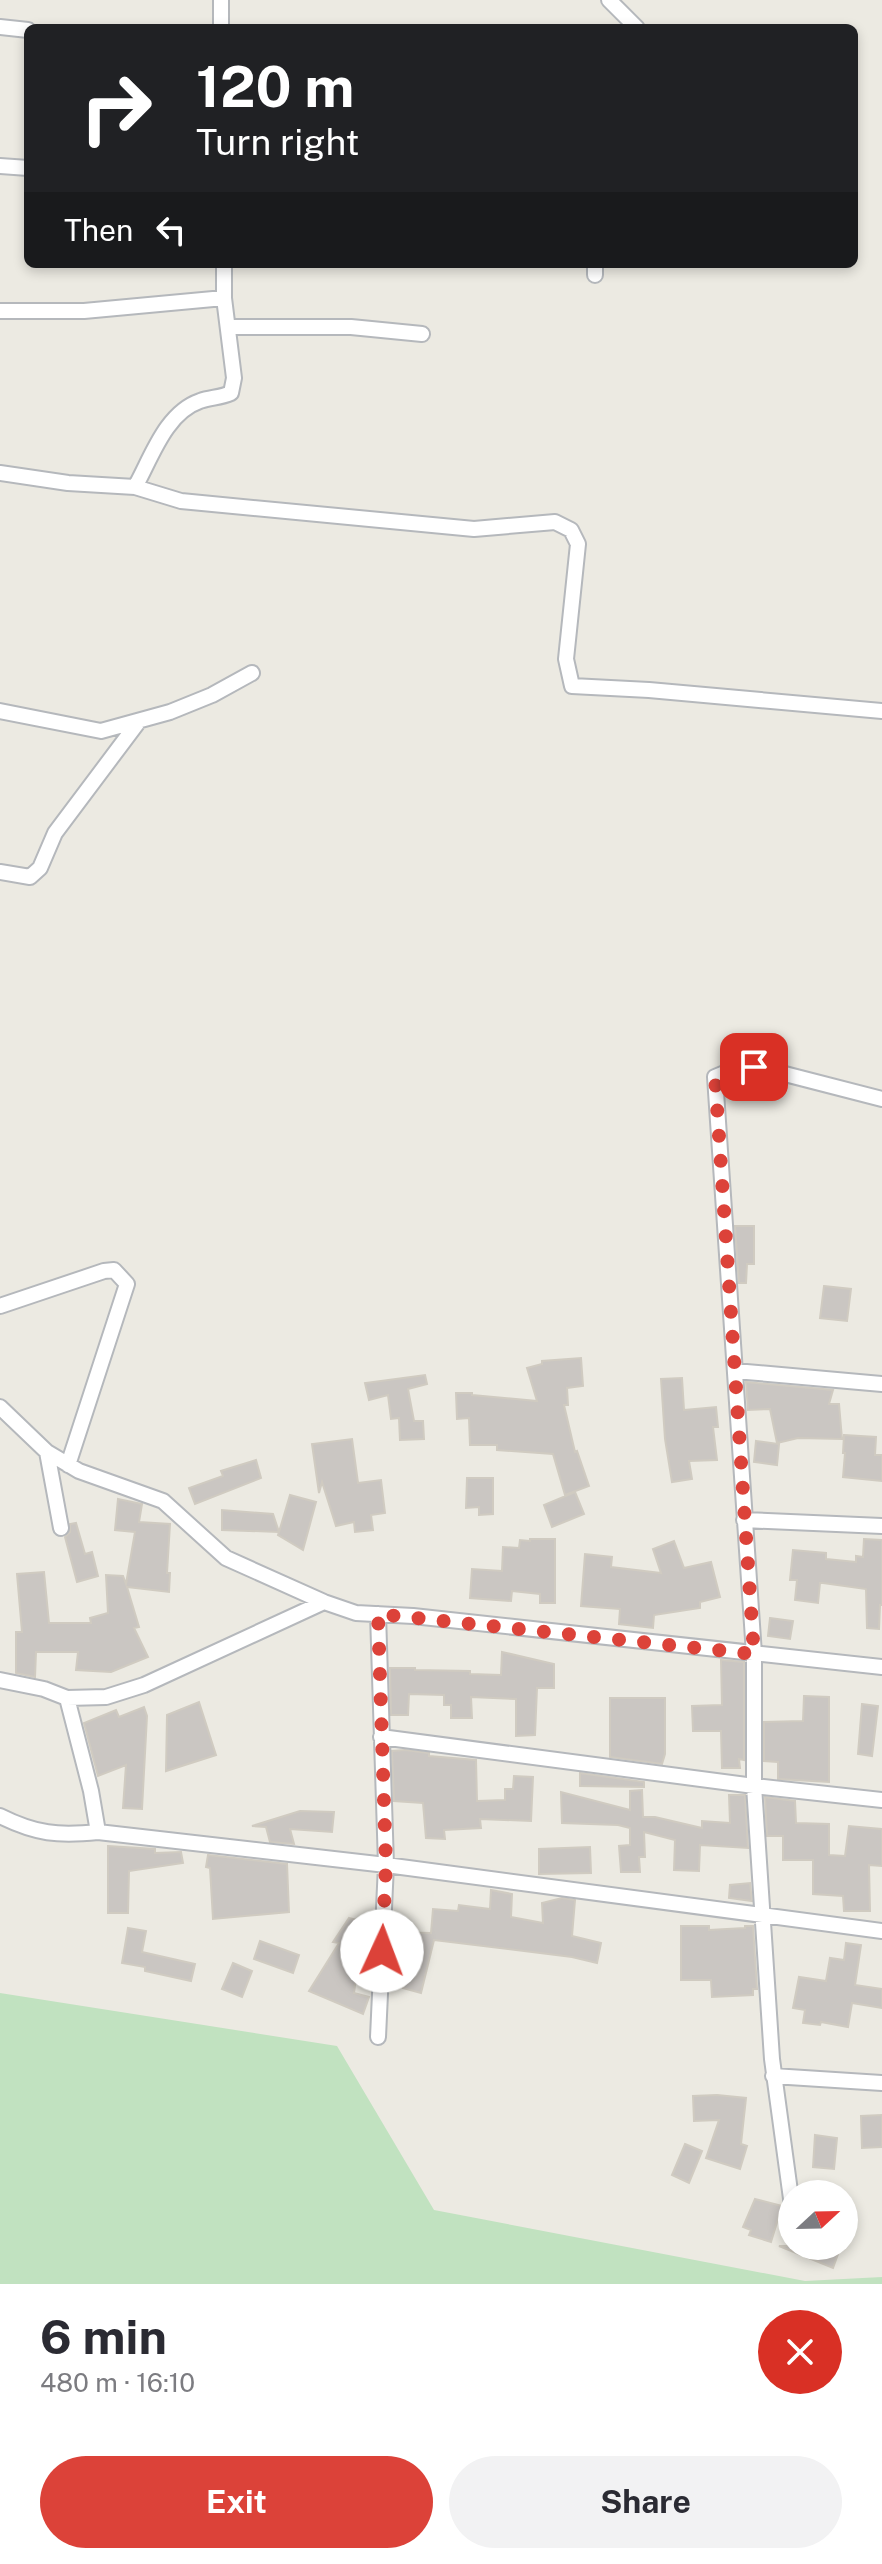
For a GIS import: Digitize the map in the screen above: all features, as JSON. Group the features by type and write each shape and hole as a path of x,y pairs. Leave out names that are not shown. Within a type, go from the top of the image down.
{"street":[{"path":"221,0 221,24"},
{"path":"609,0 629,24"},
{"path":"0,27 24,30"},
{"path":"0,166 24,168"},
{"path":"135,487 156,446 183,410 201,400 231,393 234,378 224,298 224,268"},
{"path":"0,311 84,311 224,298"},
{"path":"228,327 351,327 422,334"},
{"path":"0,473 68,483 135,487 181,501 474,529 555,522 571,530 578,544 566,659 572,686 882,711"},
{"path":"0,711 101,731 184,707 252,673"},
{"path":"0,872 30,877 40,868 55,833 139,721"},
{"path":"788,2180 773,2076 754,1786 754,1654 715,1077 746,1064 882,1099"},
{"path":"0,1306 104,1271 114,1270 127,1284 68,1465"},
{"path":"735,1371 882,1384"},
{"path":"0,1407 47,1452 68,1465 163,1501 226,1558 356,1613 882,1667"},
{"path":"47,1452 61,1528"},
{"path":"744,1520 882,1526"},
{"path":"0,1680 44,1689 67,1698 106,1697 144,1685 324,1602"},
{"path":"378,1614 386,1865 378,2037"},
{"path":"67,1698 91,1791 98,1832"},
{"path":"381,1737 882,1800"},
{"path":"0,1816 23,1827 64,1836 98,1832 386,1865 764,1918 882,1931"},
{"path":"773,2076 882,2083"}],"green space":[{"path":"0,1993 337,2046 434,2210 805,2281 882,2277 882,2284 0,2284"}],"building":[{"path":"735,1226 754,1226 754,1264 747,1264 746,1283 739,1283"},
{"path":"824,1286 851,1289 847,1321 820,1318"},
{"path":"581,1358 583,1386 567,1388 568,1405 564,1405 575,1452 589,1486 565,1495 553,1454 497,1450 497,1445 470,1445 469,1418 457,1419 456,1393 537,1401 527,1368 542,1364 542,1361"},
{"path":"425,1375 427,1384 408,1389 414,1421 423,1421 424,1439 400,1440 399,1418 391,1419 388,1395 369,1400 365,1383"},
{"path":"682,1378 684,1410 716,1407 718,1427 713,1427 717,1460 689,1461 692,1479 672,1482 661,1379"},
{"path":"746,1382 833,1390 829,1404 839,1404 842,1439 798,1438 777,1443 770,1409 748,1410"},
{"path":"844,1435 876,1437 875,1455 882,1455 882,1481 843,1477"},
{"path":"352,1439 358,1483 381,1480 385,1513 371,1515 373,1530 355,1532 354,1522 336,1526 322,1482 319,1493 312,1444"},
{"path":"756,1441 779,1444 777,1465 754,1462"},
{"path":"256,1460 261,1478 195,1504 189,1488 223,1476 221,1471"},
{"path":"467,1478 493,1478 493,1514 479,1515 479,1507 466,1508"},
{"path":"575,1492 584,1514 552,1527 544,1505"},
{"path":"290,1495 316,1502 303,1550 278,1535"},
{"path":"118,1499 142,1504 139,1522 170,1524 169,1592 127,1587 139,1627 134,1628 148,1657 111,1672 76,1670 78,1652 36,1652 35,1677 16,1673 16,1632 22,1632 17,1574 44,1572 49,1623 91,1623 90,1618 108,1613 106,1575 123,1576 126,1584 135,1532 115,1530"},
{"path":"222,1510 273,1514 279,1532 222,1530"},
{"path":"76,1523 85,1554 92,1552 98,1576 77,1582 65,1537 70,1532 70,1524"},
{"path":"555,1539 555,1603 540,1603 540,1594 512,1591 511,1601 470,1598 472,1569 502,1571 503,1547 519,1548 520,1540"},
{"path":"864,1539 882,1540 879,1629 867,1628 866,1589 820,1583 818,1603 795,1600 797,1580 790,1580 793,1550 826,1553 826,1559 856,1562 856,1556 863,1557"},
{"path":"674,1541 684,1568 711,1562 720,1597 700,1602 700,1608 654,1615 653,1628 619,1624 620,1609 581,1606 585,1554 612,1557 611,1567 661,1573 653,1549"},
{"path":"770,1618 793,1621 790,1639 768,1636"},
{"path":"502,1652 554,1664 554,1688 537,1688 535,1735 516,1736 516,1699 471,1697 472,1718 451,1718 451,1705 444,1705 444,1695 409,1694 408,1715 391,1715 390,1668 501,1675"},
{"path":"721,1660 744,1662 744,1760 739,1759 740,1768 722,1768 721,1731 693,1731 692,1706 722,1705"},
{"path":"804,1696 829,1697 829,1782 778,1779 778,1762 764,1761 764,1722 803,1721"},
{"path":"610,1698 665,1698 665,1754 662,1764 610,1757"},
{"path":"199,1702 216,1755 166,1771 167,1715"},
{"path":"862,1704 878,1706 872,1756 858,1754"},
{"path":"144,1707 147,1716 142,1809 123,1808 126,1765 98,1776 84,1723 116,1710 119,1717"},
{"path":"392,1751 429,1753 429,1756 476,1760 477,1801 505,1800 505,1789 513,1789 514,1776 533,1777 531,1821 480,1819 481,1828 444,1830 445,1839 426,1838 423,1803 394,1801"},
{"path":"580,1773 644,1782 644,1787 580,1786"},
{"path":"642,1790 643,1817 702,1828 702,1821 730,1823 729,1795 745,1795 748,1848 700,1845 699,1871 674,1870 675,1840 644,1832 645,1857 639,1857 640,1872 621,1872 619,1846 630,1845 630,1828 562,1823 561,1792 630,1810 630,1791"},
{"path":"765,1797 795,1801 796,1823 829,1824 829,1855 845,1856 849,1826 882,1829 882,1866 869,1865 870,1911 844,1911 843,1896 813,1894 813,1860 783,1860 783,1836 767,1836"},
{"path":"300,1811 334,1812 332,1832 290,1829 294,1844 270,1842 266,1827 252,1826"},
{"path":"108,1846 155,1849 155,1853 181,1852 183,1863 129,1871 128,1913 108,1913"},
{"path":"590,1847 591,1873 539,1874 539,1849"},
{"path":"208,1855 287,1864 289,1912 213,1919 210,1868 206,1867"},
{"path":"750,1883 752,1901 729,1898 730,1885"},
{"path":"491,1890 512,1894 511,1917 543,1923 542,1903 562,1898 575,1900 572,1936 601,1943 597,1963 572,1957 434,1940 421,1993 403,1988 411,1958 392,1954 393,1932 431,1933 433,1909 458,1911 459,1905 490,1909"},
{"path":"349,1918 373,1924 372,1950 360,1947 354,1993 369,1997 363,2014 309,1991 339,1943 333,1942"},
{"path":"681,1926 709,1926 709,1930 753,1926 757,1989 753,1989 753,1995 712,1997 711,1980 681,1980"},
{"path":"128,1928 146,1931 142,1952 195,1964 191,1981 122,1963"},
{"path":"260,1941 299,1955 293,1973 254,1959"},
{"path":"846,1943 861,1945 855,1985 882,1989 882,2008 852,2003 848,2027 821,2022 820,2025 803,2023 805,2010 793,2008 799,1977 826,1981 830,1958 844,1960"},
{"path":"233,1963 252,1971 242,1997 222,1989"},
{"path":"693,2096 746,2098 741,2144 747,2146 740,2169 706,2158 719,2120 694,2121"},
{"path":"882,2115 882,2147 862,2148 861,2116"},
{"path":"815,2135 837,2138 834,2169 813,2167"},
{"path":"685,2144 702,2151 689,2183 672,2175"},
{"path":"755,2199 778,2205 778,2219 771,2242 749,2235 751,2230 743,2227"},
{"path":"813,2260 836,2260 833,2268"}],"route":[{"path":"382,1951 386,1865 378,1614 754,1654 715,1077 746,1064 754,1067"}]}
